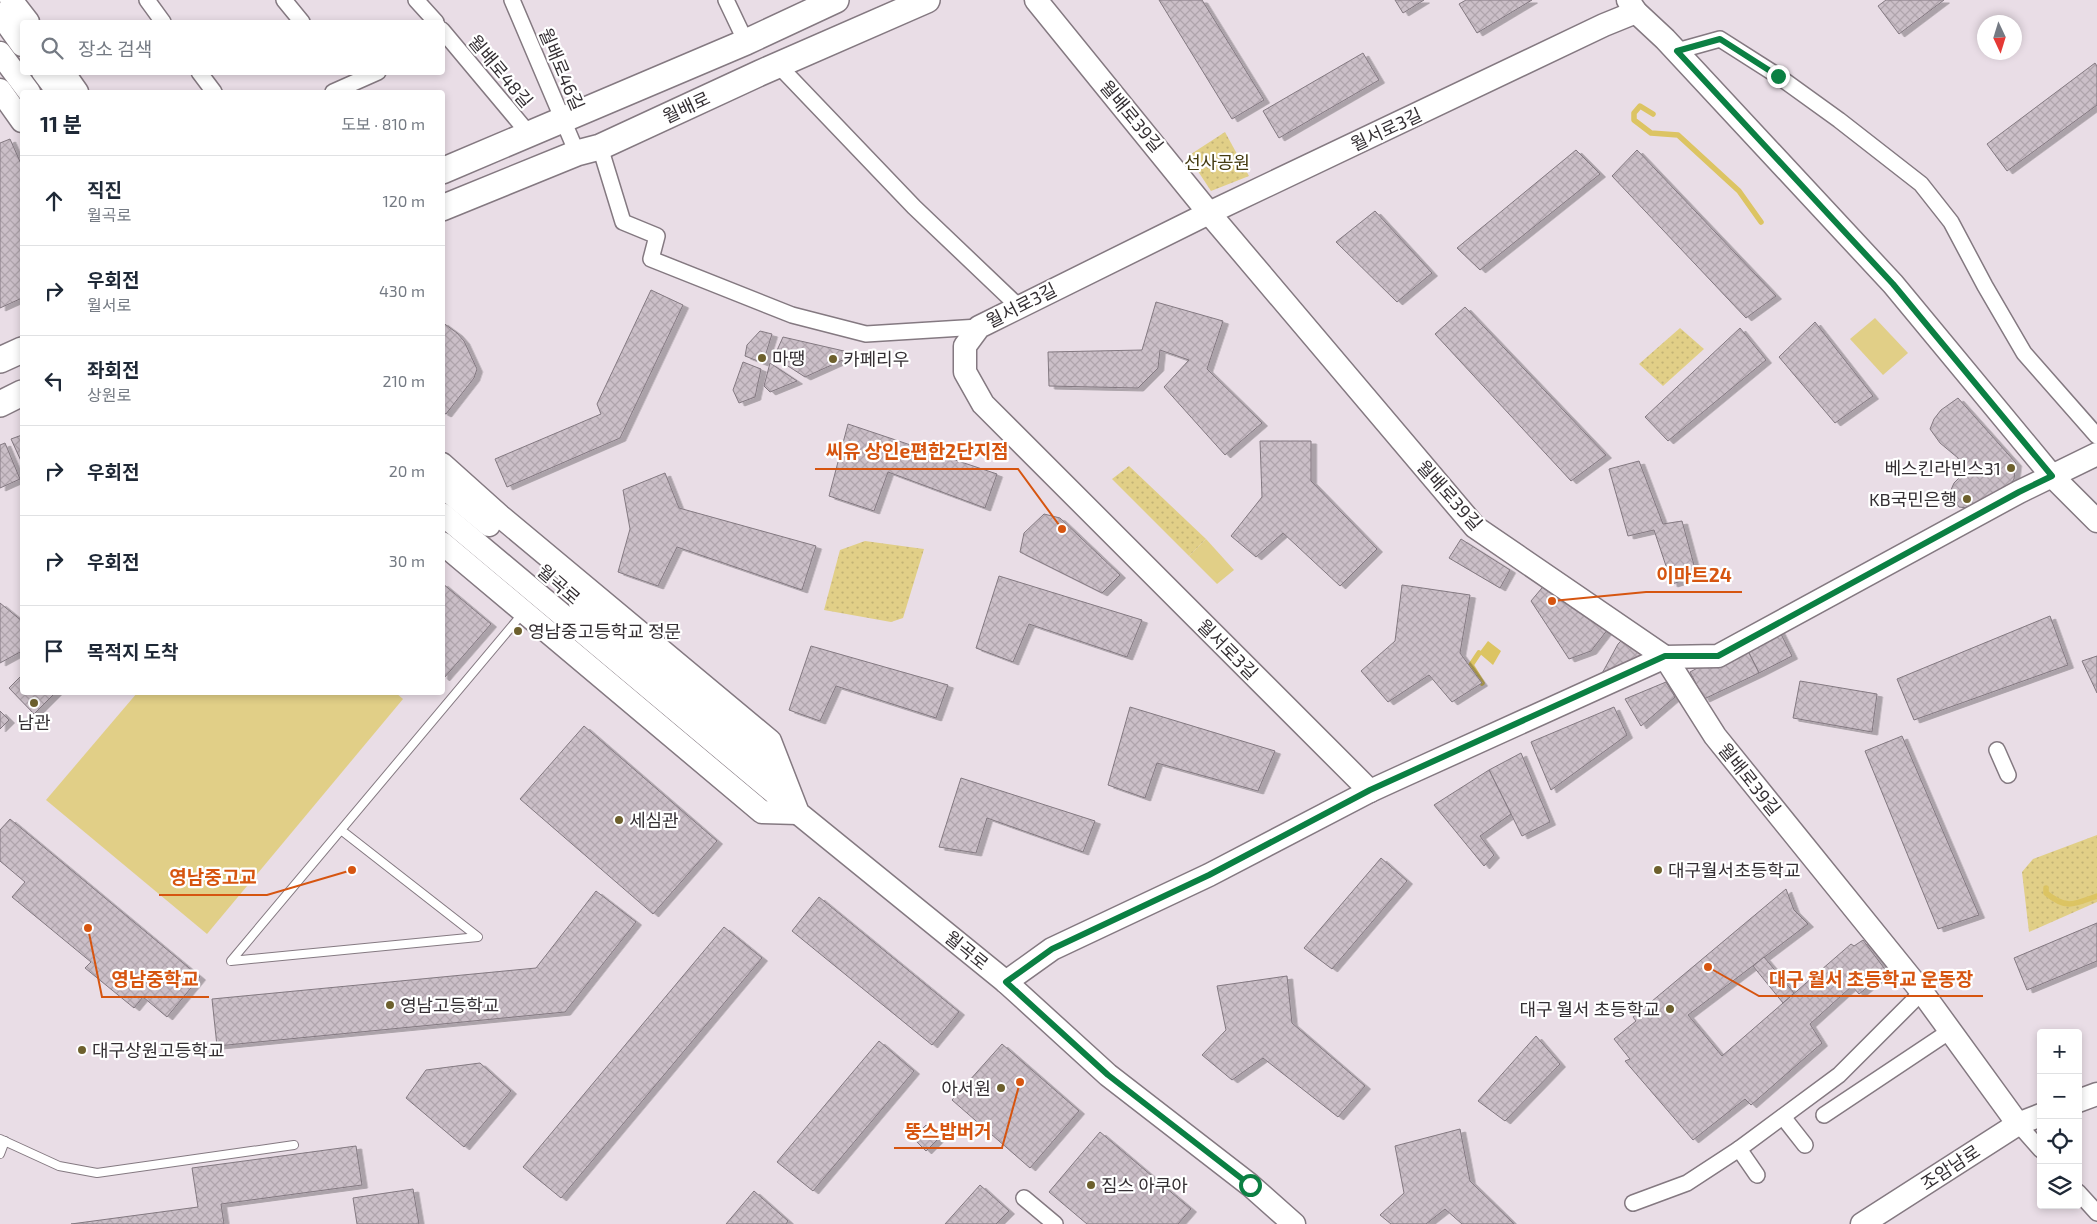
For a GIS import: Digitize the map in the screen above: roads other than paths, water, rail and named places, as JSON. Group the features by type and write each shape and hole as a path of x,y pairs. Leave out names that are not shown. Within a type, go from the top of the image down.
{"main road":[{"name":"월배로","path":"445,169 530,135 746,42 836,0"},
{"name":"월배로","path":"445,207 589,150 927,0"},
{"path":"0,360 20,351"},
{"path":"0,404 20,394"}],"street":[{"path":"11,0 26,20"},
{"path":"147,0 162,20"},
{"path":"284,0 300,20"},
{"path":"416,0 434,20"},
{"name":"월배로46길","path":"512,0 563,120 589,150 623,222 656,236 651,259 792,316 866,334 979,327"},
{"path":"726,0 746,42"},
{"name":"월배로39길","path":"1036,0 1209,213 1475,527 1665,656 1715,736 1922,992 2018,1124"},
{"path":"1632,6 1677,51 1893,284 2052,476 2097,521"},
{"name":"월서로3길","path":"1370,790 984,404 964,372 965,346 979,327 1018,306 1632,6"},
{"path":"0,14 20,42"},
{"name":"월배로48길","path":"445,34 530,135"},
{"path":"1677,51 1720,39 1778,76 1839,120 1921,184 1951,222 2024,353 2097,436"},
{"path":"0,53 28,90"},
{"path":"779,66 914,207 1018,306"},
{"path":"45,75 56,90"},
{"path":"65,75 76,90"},
{"path":"201,75 212,90"},
{"path":"335,90 347,78 362,75"},
{"path":"0,90 20,118"},
{"path":"1006,982 1052,949 1209,875 1370,790 1665,656 1718,656 2019,492 2097,454"},
{"path":"445,467 500,516 770,741 798,813 762,812 445,545"},
{"name":"월곡로","path":"445,489 760,758 798,813"},
{"name":"월곡로","path":"445,517 798,813 1006,982 1108,1075 1250,1185 1294,1224"},
{"path":"1997,750 2008,774"},
{"path":"1634,1203 1686,1183 1739,1149 1783,1117 1839,1075 1922,992"},
{"path":"1824,1115 1950,1031"},
{"path":"2082,1100 2097,1094"},
{"path":"1783,1117 1805,1145"},
{"name":"조암남로","path":"1862,1224 2018,1124 2037,1117"},
{"path":"2018,1124 2037,1145"},
{"path":"1739,1149 1757,1174"},
{"path":"2082,1196 2097,1213"},
{"path":"1024,1198 1055,1224"}],"lane":[{"path":"341,830 478,937 231,961 341,830 525,612"},
{"path":"0,1154 3,1140 59,1166 97,1173 294,1146"}],"waterway":[{"path":"1653,114 1640,106 1634,113 1634,120 1651,133 1678,135 1739,191 1761,222"},
{"path":"1479,653 1471,665 1482,683"},
{"path":"2046,888 2046,893 2065,904 2076,903 2097,896"}],"place":[{"name":"마땡","path":"762,358"},
{"name":"카페리우","path":"833,359"},
{"name":"베스킨라빈스31","path":"2011,468"},
{"name":"KB국민은행","path":"1967,499"},
{"name":"씨유 상인e편한2단지점","path":"1062,529"},
{"name":"이마트24","path":"1552,601"},
{"name":"영남중고등학교 정문","path":"518,631"},
{"name":"남관","path":"34,703"},
{"name":"세심관","path":"619,820"},
{"name":"영남중고교","path":"352,870"},
{"name":"대구월서초등학교","path":"1658,870"},
{"name":"영남중학교","path":"88,928"},
{"name":"대구 월서 초등학교 운동장","path":"1708,967"},
{"name":"영남고등학교","path":"390,1005"},
{"name":"대구 월서 초등학교","path":"1670,1009"},
{"name":"대구상원고등학교","path":"82,1050"},
{"name":"뚱스밥버거","path":"1020,1082"},
{"name":"아서원","path":"1001,1088"},
{"name":"짐스 아쿠아","path":"1091,1185"}],"park label":[{"name":"선사공원","path":"1217,162"}]}
